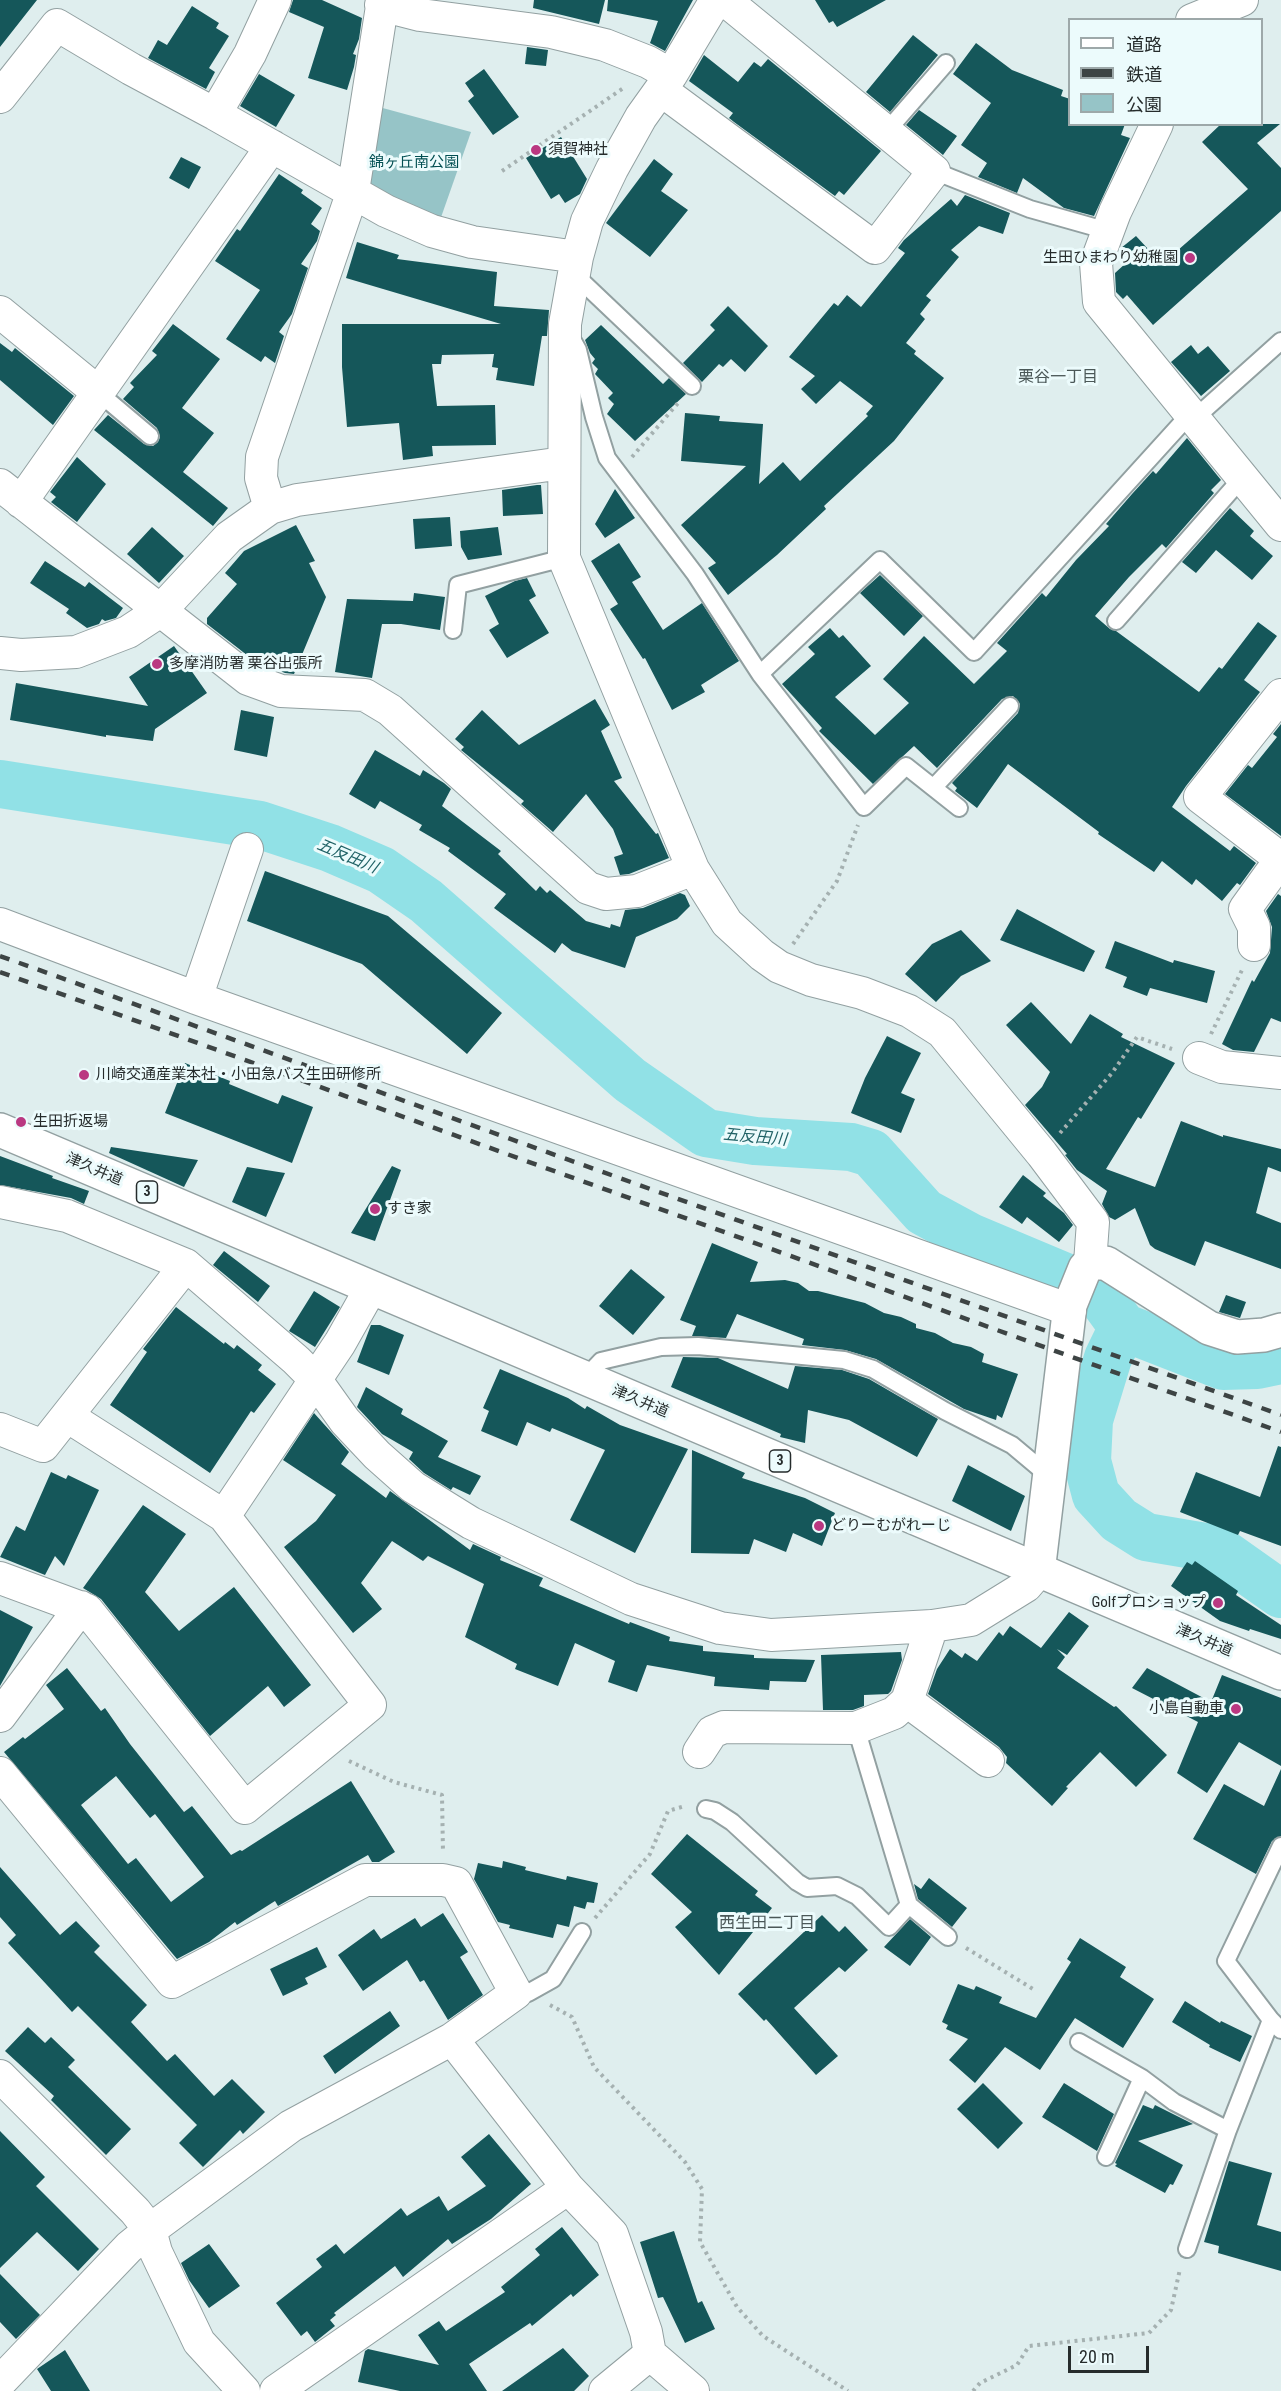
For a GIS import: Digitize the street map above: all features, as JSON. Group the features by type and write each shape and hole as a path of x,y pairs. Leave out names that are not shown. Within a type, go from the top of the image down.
{"main road":[{"name":"津久井道","path":"0,1130 1038,1572 1281,1673"},
{"path":"1038,1572 1070,1307 1087,1266 1106,1263 1209,1328 1237,1337 1264,1335 1281,1330"}],"street":[{"path":"215,114 250,54 275,0"},
{"path":"716,0 662,77 612,169 587,221 565,324 564,558 693,869 727,923 762,955 779,967 811,980 862,993 909,1011 942,1032 1041,1154 1092,1222 1087,1266"},
{"path":"270,508 261,478 262,457 353,191 382,3 420,15 551,32 605,45 662,77 875,248 934,171 725,0"},
{"path":"1176,0 1184,18"},
{"path":"1197,18 1242,0"},
{"path":"0,97 57,25 131,69 386,211 432,231 576,266"},
{"path":"1156,126 1108,231 1096,263 1099,302 1281,524"},
{"path":"272,146 99,393 10,493 248,679 281,691 365,695 390,710 588,888 606,894 637,891 693,869"},
{"path":"0,312 99,393"},
{"path":"0,653 21,655 76,652 128,632 160,611 229,537 270,508 297,500 563,464"},
{"path":"1254,945 1254,927 1245,909 1281,859 1200,796 1281,695"},
{"path":"196,998 247,849"},
{"path":"0,924 196,998 1070,1307"},
{"path":"1199,1058 1222,1067 1281,1073"},
{"path":"0,1202 68,1215 186,1265 296,1360 315,1379 345,1421 377,1455 413,1487 471,1523 631,1599 720,1628 771,1635 932,1626 971,1620 1026,1586 1038,1572"},
{"path":"0,1428 43,1446 186,1265"},
{"path":"224,1516 340,1343 371,1288"},
{"path":"0,1578 87,1611 245,1808 370,1705 224,1516 67,1416"},
{"path":"0,1716 81,1607"},
{"path":"699,1752 712,1732 724,1727 856,1728 884,1719 907,1701 932,1626"},
{"path":"907,1701 988,1761"},
{"path":"0,1773 172,1982 365,1880 443,1880 456,1883 522,1993 452,2039 291,2126 150,2230 129,2247 10,2374"},
{"path":"452,2039 568,2187 612,2235 646,2332 650,2355 693,2391"},
{"path":"0,2076 135,2211 150,2230 156,2252 199,2342 244,2391"},
{"path":"276,2391 568,2187"},
{"path":"605,2391 650,2355"}],"lane":[{"path":"886,132 946,63"},
{"path":"934,171 1030,209 1108,231"},
{"path":"576,266 692,386"},
{"path":"565,324 578,350 594,417 607,458 695,574 760,674 864,807 906,766 959,808"},
{"path":"760,674 880,560 974,652 1192,416 1281,341"},
{"path":"99,393 150,436"},
{"path":"1116,621 1242,478"},
{"path":"453,630 458,585 564,558"},
{"path":"934,787 1010,706"},
{"path":"585,1378 601,1360 661,1347 698,1346 844,1360 873,1369 945,1411 1012,1445 1049,1476"},
{"path":"856,1728 909,1905 948,1937"},
{"path":"701,1806 715,1810 732,1822 797,1882 807,1888 837,1886 857,1896 889,1927 909,1905"},
{"path":"1187,2249 1228,2130 1276,2025 1226,1961 1281,1846"},
{"path":"522,1993 553,1979 582,1932"},
{"path":"1079,2042 1142,2078 1174,2102 1228,2130"},
{"path":"1107,2157 1142,2078"}],"path":[{"path":"502,171 662,77"},
{"path":"618,473 692,386"},
{"path":"779,967 837,881 864,807"},
{"path":"1041,1154 1112,1073 1137,1037 1199,1058 1254,945"},
{"path":"326,1740 347,1760 357,1765 394,1782 442,1795 443,1880"},
{"path":"582,1932 650,1854 668,1811 701,1806"},
{"path":"948,1937 1033,1989"},
{"path":"522,1993 572,2017 594,2067 685,2162 702,2188 700,2242 737,2307 763,2336 848,2391"},
{"path":"973,2391 980,2383 1017,2365 1029,2346 1149,2333 1171,2310 1176,2279 1187,2249"}],"green space":[{"name":"錦ヶ丘南公園","path":"379,107 471,132 439,223 374,193 368,178"}],"building":[{"path":"0,0 37,0 0,47"},
{"path":"293,0 322,0 362,18 359,39 353,54 356,55 354,67 347,90 308,78 324,27 289,12"},
{"path":"534,0 605,0 599,24 533,8"},
{"path":"608,0 693,0 665,51 650,43 658,21 607,11"},
{"path":"815,0 886,0 837,27 833,21 829,23"},
{"path":"192,6 219,23 216,28 229,36 209,68 215,72 206,89 148,58 158,40 167,45"},
{"path":"913,35 938,55 890,112 866,92"},
{"path":"976,43 1012,70 1063,90 1061,96 1068,98 1068,126 1124,126 1121,135 1130,138 1094,216 1064,208 1023,178 1017,193 978,177 987,163 961,145 991,103 953,74"},
{"path":"527,47 548,50 546,66 525,64"},
{"path":"704,55 738,82 754,62 761,67 768,59 881,151 844,195 839,191 835,196 734,122 729,118 733,113 689,81"},
{"path":"484,69 519,117 493,135 468,101 474,96 465,83"},
{"path":"259,74 295,95 276,127 240,106"},
{"path":"919,110 957,136 943,155 906,125"},
{"path":"1280,124 1257,143 1281,168 1281,211 1153,325 1127,295 1123,299 1116,292 1115,273 1126,263 1118,255 1121,248 1136,236 1162,264 1248,189 1202,142 1219,126"},
{"path":"561,137 587,179 580,194 565,203 559,194 551,199 526,158"},
{"path":"181,157 201,167 189,189 169,178"},
{"path":"654,159 673,174 661,191 688,210 650,257 606,223"},
{"path":"279,174 303,190 301,193 322,208 311,224 320,231 317,241 301,264 308,268 292,314 279,332 284,336 275,363 265,356 261,362 226,339 260,290 215,261 237,229 240,231"},
{"path":"965,195 1010,213 1003,234 979,226 951,250 959,257 926,296 931,300 920,314 925,319 906,343 916,351 914,354 944,378 894,441 824,506 826,509 777,555 728,595 708,568 716,563 681,525 746,466 681,461 685,413 720,416 719,421 763,424 759,484 783,462 800,481 868,416 866,414 873,406 840,381 816,404 801,389 815,376 789,357 834,303 838,306 847,295 861,307 905,253 898,248 904,240 951,199 957,206"},
{"path":"357,242 399,255 397,259 497,272 494,306 549,310 547,336 542,336 534,386 496,380 498,368 492,367 494,354 442,355 441,364 432,364 437,406 495,405 496,445 432,446 433,456 403,460 399,423 347,427 342,367 342,324 501,324 346,278"},
{"path":"728,306 768,346 745,372 731,359 723,367 719,364 702,382 683,363 715,330 710,325"},
{"path":"173,324 220,359 182,408 214,433 183,472 228,508 213,526 94,430 108,415 144,444 153,446 158,442 160,437 157,428 123,399 134,387 130,383 157,355 152,351"},
{"path":"601,325 663,384 669,378 686,394 635,441 607,414 614,404 608,398 613,393 595,374 598,369 592,363 595,359 585,340"},
{"path":"0,343 12,352 15,348 74,396 53,425 0,380"},
{"path":"1191,345 1198,354 1208,346 1230,371 1201,396 1171,362"},
{"path":"1187,438 1221,480 1211,490 1214,493 1166,548 1162,544 1095,616 1199,692 1219,667 1222,669 1258,622 1277,636 1244,680 1260,692 1172,807 1230,851 1234,846 1256,863 1240,885 1237,883 1222,901 1196,879 1192,885 1162,861 1154,872 1098,834 1099,832 1008,764 977,808 955,791 957,788 952,783 1018,713 1020,704 1013,696 1002,699 937,768 914,746 873,784 819,731 822,728 782,684 815,654 808,647 830,628 839,638 843,635 871,666 835,697 875,735 909,703 883,679 924,636 974,684 1007,651 997,643 1042,593 1046,597 1076,560 1109,526 1106,524 1132,494 1153,471 1156,474"},
{"path":"77,457 106,484 77,522 51,502 56,497 50,492"},
{"path":"541,485 543,514 503,516 502,490"},
{"path":"615,489 635,518 605,538 595,524"},
{"path":"1230,508 1254,531 1250,536 1273,556 1252,580 1216,550 1196,573 1182,562"},
{"path":"450,517 452,546 415,549 413,519"},
{"path":"296,525 315,561 309,563 326,597 294,674 285,673 252,659 207,624 207,618 237,584 225,573 244,551"},
{"path":"152,527 184,556 159,583 127,554"},
{"path":"498,527 502,555 468,560 461,547 460,531"},
{"path":"619,543 641,577 632,582 663,630 702,603 739,661 701,685 705,692 672,710 645,658 643,659 610,609 618,604 591,561"},
{"path":"45,561 85,587 89,582 123,608 116,618 105,621 102,619 99,624 87,628 66,613 69,609 30,583"},
{"path":"880,575 923,616 904,636 860,593"},
{"path":"527,578 536,596 529,600 549,633 507,658 489,630 499,624 485,596 515,581"},
{"path":"414,593 445,597 440,630 401,624 382,624 372,678 335,672 347,599 413,601"},
{"path":"174,646 207,693 155,729 153,741 106,735 106,737 10,720 16,683 148,706 129,677"},
{"path":"595,699 610,725 601,731 622,778 614,781 656,834 658,833 669,858 629,874 620,875 614,857 623,854 613,829 586,794 553,832 521,804 524,801 461,750 464,747 455,739 482,710 519,745"},
{"path":"241,710 274,717 267,757 234,750"},
{"path":"1281,724 1281,836 1225,794 1248,765 1252,768 1277,737 1273,734"},
{"path":"375,750 420,776 423,770 444,783 451,789 442,806 501,851 498,854 536,891 540,886 547,893 550,890 586,921 610,928 611,924 620,927 625,910 643,908 680,893 685,895 690,906 677,919 636,937 625,968 572,951 562,943 555,953 494,908 506,894 448,851 450,848 419,830 422,825 380,801 375,809 349,794"},
{"path":"265,871 388,916 502,1013 467,1054 362,964 247,921"},
{"path":"1278,894 1281,896 1281,1022 1271,1018 1254,1052 1233,1050 1222,1044 1252,980 1254,982 1270,953 1272,927 1266,911"},
{"path":"1017,909 1095,951 1084,972 1000,940"},
{"path":"961,930 991,961 961,976 936,1002 905,974 932,944"},
{"path":"1115,941 1173,963 1174,960 1215,971 1207,1003 1150,988 1147,996 1123,987 1127,977 1105,968"},
{"path":"1031,1002 1071,1044 1090,1014 1123,1034 1121,1037 1175,1063 1141,1119 1138,1117 1106,1169 1155,1187 1181,1121 1223,1137 1223,1135 1281,1149 1281,1172 1268,1167 1256,1213 1281,1223 1281,1269 1205,1241 1195,1266 1150,1245 1135,1208 1115,1220 1109,1217 1102,1204 1107,1191 1077,1170 1065,1155 1067,1154 1025,1105 1042,1087 1050,1072 1006,1025"},
{"path":"887,1036 921,1053 901,1093 915,1099 901,1133 851,1113 865,1078"},
{"path":"185,1063 278,1104 282,1095 313,1107 292,1163 165,1113"},
{"path":"111,1147 198,1160 184,1187 109,1153"},
{"path":"0,1156 89,1191 84,1204 71,1198 0,1185"},
{"path":"392,1166 401,1170 375,1241 351,1233"},
{"path":"247,1167 285,1173 266,1217 232,1202"},
{"path":"1023,1175 1046,1193 1043,1196 1064,1213 1073,1225 1059,1242 1027,1217 1022,1224 999,1207"},
{"path":"712,1243 758,1262 750,1282 785,1280 798,1283 809,1291 818,1291 865,1303 884,1313 916,1324 916,1328 935,1333 953,1343 971,1347 984,1354 982,1362 1018,1374 1002,1418 997,1415 996,1420 964,1409 876,1359 845,1350 802,1345 804,1339 737,1314 726,1338 692,1336 696,1326 680,1320"},
{"path":"224,1251 270,1286 258,1302 213,1265"},
{"path":"631,1269 665,1297 633,1335 599,1306"},
{"path":"314,1291 340,1307 315,1347 289,1331"},
{"path":"1226,1295 1246,1302 1240,1318 1219,1312"},
{"path":"176,1307 224,1344 225,1342 234,1349 237,1345 262,1365 258,1370 276,1384 254,1413 251,1411 210,1473 110,1405 147,1352 143,1349"},
{"path":"371,1325 380,1325 404,1335 389,1375 357,1362"},
{"path":"683,1357 718,1358 788,1389 795,1366 842,1370 869,1379 938,1419 917,1457 849,1420 808,1410 805,1443 780,1437 781,1434 671,1387"},
{"path":"500,1369 568,1398 585,1409 587,1406 620,1425 688,1449 635,1553 570,1520 605,1450 552,1428 550,1432 527,1422 517,1446 481,1431 489,1411 483,1408"},
{"path":"366,1387 403,1409 401,1414 448,1441 438,1457 481,1476 470,1495 453,1487 451,1490 424,1473 409,1459 413,1452 382,1434 357,1407"},
{"path":"314,1413 349,1452 341,1464 386,1498 390,1491 470,1550 473,1544 501,1557 500,1560 543,1578 539,1586 629,1624 630,1622 670,1637 669,1641 703,1646 703,1651 754,1655 754,1658 815,1660 806,1682 770,1681 769,1690 714,1686 715,1677 647,1665 637,1692 608,1682 615,1661 575,1643 558,1686 515,1669 517,1664 465,1637 484,1584 428,1556 423,1561 392,1541 361,1583 382,1609 353,1633 284,1547 316,1521 336,1495 283,1460"},
{"path":"1278,1446 1281,1447 1281,1546 1240,1531 1238,1535 1180,1512 1196,1472 1260,1497"},
{"path":"692,1450 745,1473 742,1478 805,1498 835,1513 822,1546 793,1533 786,1552 754,1539 749,1554 691,1553"},
{"path":"968,1465 1025,1496 1011,1531 952,1501"},
{"path":"51,1472 66,1479 68,1475 99,1490 64,1566 55,1556 45,1575 0,1557 16,1526 25,1531"},
{"path":"143,1505 186,1534 145,1592 179,1631 234,1587 311,1685 284,1707 268,1686 210,1736 101,1599 83,1588"},
{"path":"1195,1561 1238,1591 1236,1595 1281,1625 1281,1639 1220,1621 1171,1586 1187,1562 1192,1565"},
{"path":"0,1610 33,1627 0,1686"},
{"path":"1069,1612 1089,1626 1067,1655 1057,1649 1065,1657 1057,1668 1114,1707 1116,1706 1167,1755 1136,1787 1100,1752 1066,1787 1068,1788 1052,1806 1006,1763 1007,1757 999,1747 928,1694 937,1669 950,1649 962,1658 965,1653 977,1661 999,1632 1003,1636 1010,1626 1041,1648"},
{"path":"901,1652 902,1660 888,1694 864,1695 864,1706 853,1710 823,1710 821,1655"},
{"path":"67,1668 101,1711 105,1708 130,1744 184,1812 192,1806 231,1855 242,1851 351,1781 395,1852 379,1862 372,1862 368,1855 278,1906 275,1901 237,1925 235,1922 209,1942 177,1959 4,1752 64,1709 46,1685","holes":["116,1776 150,1818 155,1814 204,1877 171,1902 136,1858 128,1864 81,1805"]},
{"path":"1147,1668 1211,1702 1222,1675 1281,1698 1281,1766 1239,1742 1207,1793 1177,1773 1198,1722 1132,1688"},
{"path":"1281,1769 1281,1836 1272,1841 1256,1874 1193,1839 1224,1784 1264,1806"},
{"path":"687,1834 758,1891 755,1895 772,1908 719,1975 675,1927 692,1912 651,1874"},
{"path":"503,1861 526,1867 525,1870 566,1880 567,1876 598,1883 594,1903 587,1902 585,1909 574,1906 569,1927 557,1924 553,1938 509,1928 510,1925 498,1922 474,1879 478,1863 502,1868"},
{"path":"0,1867 60,1935 76,1921 100,1946 94,1952 147,2005 131,2022 167,2061 175,2054 214,2096 232,2079 265,2112 243,2134 240,2130 203,2167 179,2143 197,2125 78,2006 72,2012 8,1943 16,1935 0,1917"},
{"path":"929,1878 967,1908 952,1927 918,1899 914,1884 921,1889"},
{"path":"443,1913 468,1952 460,1957 483,1995 448,2020 424,1980 420,1982 407,1960 363,1991 338,1955 374,1929 381,1939 415,1918 421,1927"},
{"path":"822,1915 839,1932 845,1926 868,1950 845,1972 839,1967 794,2008 838,2056 816,2075 766,2019 764,2021 738,1994"},
{"path":"910,1919 931,1937 910,1966 884,1947"},
{"path":"1080,1938 1126,1967 1120,1977 1154,1999 1123,2048 1075,2018 1040,2070 1005,2047 975,2083 949,2060 968,2039 946,2029 948,2025 942,2022 958,1984 974,1990 976,1986 1002,1997 999,2003 1036,2018 1071,1962 1067,1959"},
{"path":"317,1947 327,1967 305,1978 308,1984 283,1996 270,1969"},
{"path":"1185,2001 1220,2023 1221,2021 1252,2036 1240,2062 1209,2047 1210,2045 1172,2022"},
{"path":"390,2011 400,2026 335,2074 323,2056"},
{"path":"28,2027 45,2043 51,2037 75,2060 68,2067 131,2129 106,2155 51,2100 54,2096 5,2051"},
{"path":"983,2083 1023,2123 998,2149 957,2109"},
{"path":"1064,2083 1114,2114 1097,2151 1042,2117"},
{"path":"1143,2105 1153,2109 1155,2105 1193,2124 1138,2141 1183,2165 1173,2185 1170,2184 1165,2193 1115,2166"},
{"path":"0,2131 45,2177 36,2186 99,2249 78,2271 37,2232 0,2268"},
{"path":"489,2134 531,2184 491,2219 452,2244 448,2239 403,2277 395,2266 334,2313 336,2315 330,2320 335,2326 315,2342 307,2331 301,2336 276,2303 322,2267 316,2259 336,2244 344,2254 401,2208 407,2216 439,2196 448,2211 486,2186 461,2157"},
{"path":"1229,2161 1272,2173 1257,2225 1281,2232 1281,2271 1218,2253 1219,2246 1204,2242"},
{"path":"562,2227 599,2275 573,2297 571,2294 532,2326 530,2323 469,2364 487,2391 400,2391 358,2382 365,2351 368,2349 439,2365 418,2335 439,2321 446,2331 505,2292 501,2287 540,2255 535,2249"},
{"path":"674,2231 698,2303 702,2301 715,2329 685,2343 663,2297 658,2298 640,2242"},
{"path":"209,2244 240,2286 209,2308 189,2280 181,2263"},
{"path":"0,2274 40,2315 16,2339 0,2322"},
{"path":"563,2348 589,2376 574,2391 502,2391"},
{"path":"65,2350 90,2391 51,2391 37,2369"}],"waterway":[{"name":"五反田川","path":"0,784 260,825 330,848 381,870 426,901 630,1080 706,1133 755,1141 851,1147 871,1153 924,1212 972,1238 1096,1290 1123,1327 1108,1358 1089,1420 1087,1461 1096,1495 1119,1520 1146,1537 1217,1549 1281,1594"},
{"path":"1123,1327 1223,1366 1257,1365 1281,1360"}],"railway":[{"path":"0,956 1281,1415"},
{"path":"0,972 1281,1432"}],"place":[{"name":"須賀神社","path":"536,150"},
{"name":"生田ひまわり幼稚園","path":"1190,258"},
{"name":"多摩消防署 栗谷出張所","path":"157,664"},
{"name":"川崎交通産業本社・小田急バス生田研修所","path":"84,1075"},
{"name":"生田折返場","path":"21,1122"},
{"name":"すき家","path":"375,1209"},
{"name":"どりーむがれーじ","path":"819,1526"},
{"name":"Golfプロショップ","path":"1218,1603"},
{"name":"小島自動車","path":"1236,1709"}],"district":[{"name":"栗谷一丁目","path":"1058,378"},
{"name":"西生田二丁目","path":"767,1924"}]}
